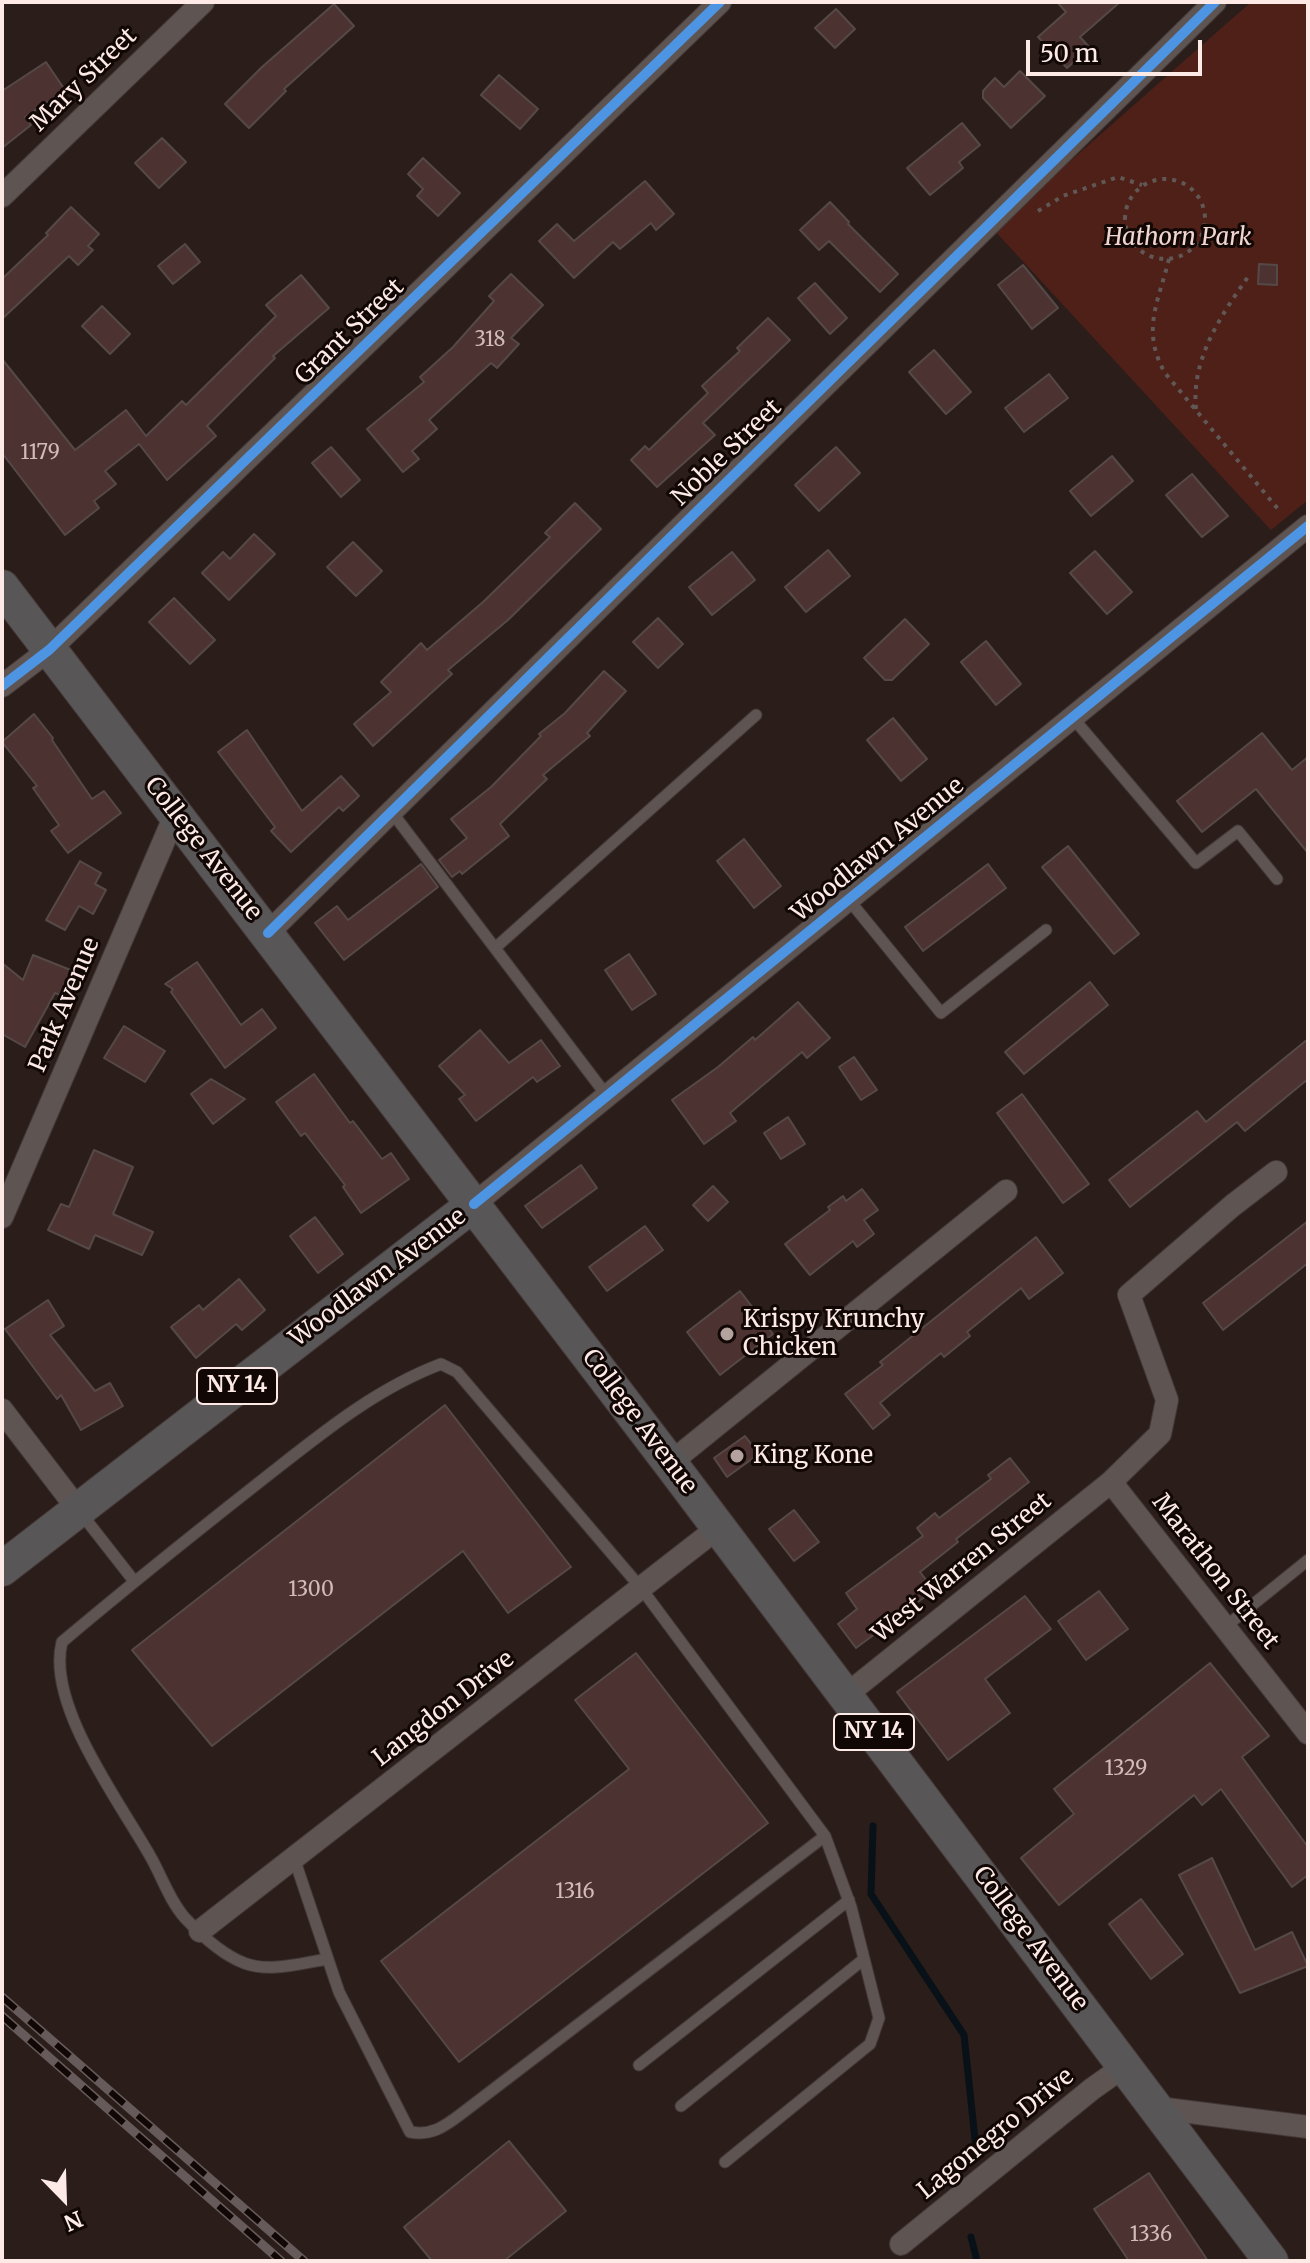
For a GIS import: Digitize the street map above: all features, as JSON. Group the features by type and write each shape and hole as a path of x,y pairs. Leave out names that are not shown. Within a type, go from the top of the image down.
{"main road":[{"name":"College Avenue","path":"2,587 719,1527 1271,2261"},
{"name":"Woodlawn Avenue","path":"2,1569 474,1204"}],"street":[{"name":"Mary Street","path":"2,196 203,2"},
{"name":"Grant Street","path":"2,686 49,650 720,2"},
{"name":"Noble Street","path":"268,933 1215,2"},
{"name":"Woodlawn Avenue","path":"474,1204 1308,526"},
{"name":"Park Avenue","path":"2,1217 176,813"},
{"name":"West Warren Street","path":"846,1695 1111,1482 1160,1434 1167,1400 1129,1295 1276,1172"},
{"path":"670,1463 1006,1191"},
{"path":"2,1410 77,1508"},
{"name":"Marathon Street","path":"1111,1482 1308,1733"},
{"name":"Langdon Drive","path":"200,1931 719,1527"},
{"name":"Lagonegro Drive","path":"901,2244 1126,2065"},
{"path":"1158,2108 1308,2127"}],"lane":[{"path":"495,948 756,715"},
{"path":"1073,718 1196,863 1238,831 1277,879"},
{"path":"391,811 607,1096"},
{"path":"849,900 941,1013 1046,930"},
{"path":"328,1959 270,1968 243,1962 200,1931 176,1906 151,1856 85,1745 64,1691 59,1657 62,1642 134,1581 333,1424 385,1389 441,1364 457,1372 641,1588 825,1836 849,1900 879,2018 870,2044 725,2162"},
{"path":"77,1508 134,1581"},
{"path":"1225,1627 1308,1560"},
{"path":"294,1858 339,1992 410,2132 421,2134 440,2130 825,1836"},
{"path":"639,2065 849,1900"},
{"path":"681,2106 864,1959"}],"path":[{"path":"1038,211 1063,196 1118,177 1142,185 1168,179 1181,182 1192,189 1205,212 1205,225 1193,248 1182,256 1155,259 1143,254 1126,233 1126,206 1142,185"},
{"path":"1169,259 1155,304 1155,355 1165,373 1278,509"},
{"path":"1196,411 1194,387 1210,339 1250,274"}],"green space":[{"name":"Hathorn Park","path":"1251,2 1308,2 1308,500 1271,530 993,229"}],"building":[{"path":"1057,2 1120,2 1080,37 1090,48 1067,68 1038,37 1066,12"},
{"path":"334,4 354,26 284,89 286,91 249,128 225,104"},
{"path":"836,9 855,29 835,48 815,28"},
{"path":"46,62 65,90 25,117 31,125 2,148 2,91"},
{"path":"1020,71 1045,96 1011,128 983,98 983,91 995,78 1004,87"},
{"path":"499,75 538,109 520,129 481,95"},
{"path":"962,123 980,145 959,162 963,168 930,195 907,168"},
{"path":"162,138 186,162 159,188 135,163"},
{"path":"423,158 460,193 438,216 417,196 423,189 408,174"},
{"path":"645,181 674,214 656,230 651,223 620,249 613,242 574,278 539,241 557,224 574,241"},
{"path":"830,202 898,274 880,292 829,241 819,250 800,230"},
{"path":"71,207 99,234 88,246 93,250 78,265 69,256 2,319 2,279 48,235 46,233"},
{"path":"185,244 200,262 173,284 158,266"},
{"path":"1259,264 1277,265 1277,285 1258,284"},
{"path":"1023,265 1058,308 1032,329 998,285"},
{"path":"511,274 543,305 511,338 519,344 497,368 491,363 429,420 437,429 412,451 419,459 403,472 367,429 424,382 420,377 453,347 494,301 489,296"},
{"path":"301,275 329,308 273,356 275,358 207,426 216,436 167,480 139,444 105,471 116,484 94,501 99,508 65,535 2,453 2,359 75,450 126,410 146,436 182,401 186,405 276,316 266,305"},
{"path":"815,283 847,318 830,334 798,298"},
{"path":"102,306 130,334 110,354 82,326"},
{"path":"768,318 790,340 703,423 715,435 657,487 631,460 645,446 649,450 708,393 702,386 740,351 737,348"},
{"path":"934,350 971,392 946,414 909,372"},
{"path":"1049,374 1068,398 1024,432 1005,408"},
{"path":"331,447 360,480 341,497 312,463"},
{"path":"836,447 860,473 819,511 795,485"},
{"path":"1112,456 1133,481 1091,516 1070,491"},
{"path":"1192,474 1228,516 1202,537 1166,495"},
{"path":"575,503 601,529 508,620 448,670 452,674 373,746 354,724 391,692 381,682 421,643 427,650 483,602 550,537 545,533"},
{"path":"254,534 275,554 229,600 202,573 223,552 230,559"},
{"path":"353,542 382,571 356,596 327,567"},
{"path":"828,550 850,576 806,612 785,587"},
{"path":"1095,551 1132,592 1107,614 1070,573"},
{"path":"732,552 755,580 712,615 689,587"},
{"path":"174,598 215,640 190,664 149,622"},
{"path":"658,618 683,644 658,668 633,642"},
{"path":"905,619 929,644 892,680 885,680 864,658"},
{"path":"986,641 1021,684 996,705 961,662"},
{"path":"604,671 626,691 587,733 590,736 543,775 547,779 500,824 509,836 462,874 460,871 452,877 439,860 467,838 451,819 491,787 541,736 539,734 565,713"},
{"path":"34,714 92,799 104,791 121,813 68,853 51,831 59,825 33,788 37,786 2,742"},
{"path":"893,718 927,759 901,781 867,740"},
{"path":"247,730 302,811 341,776 359,796 343,811 339,807 291,852 271,831 275,827 218,752"},
{"path":"1262,733 1292,770 1308,757 1308,853 1256,789 1202,832 1177,801"},
{"path":"744,839 781,886 754,908 717,861"},
{"path":"1068,846 1139,934 1114,954 1042,867"},
{"path":"80,861 101,873 95,884 106,890 93,914 79,906 65,930 46,920"},
{"path":"421,864 438,887 344,960 315,923 337,906 348,920"},
{"path":"988,864 1006,888 923,951 905,927"},
{"path":"629,954 656,994 632,1010 605,970"},
{"path":"33,955 73,971 63,996 55,993 25,1047 2,1034 2,963 23,980"},
{"path":"197,962 241,1025 262,1009 276,1028 225,1068 171,992 173,989 165,984"},
{"path":"1090,982 1108,1005 1024,1074 1005,1052"},
{"path":"798,1002 830,1038 807,1058 802,1052 730,1113 736,1121 704,1144 672,1100 753,1037 755,1040"},
{"path":"124,1026 165,1051 145,1082 104,1058"},
{"path":"480,1030 509,1063 541,1040 560,1066 537,1082 533,1077 476,1121 459,1099 465,1095 439,1066"},
{"path":"1308,1039 1308,1079 1245,1131 1237,1122 1130,1207 1109,1180 1197,1111 1206,1122"},
{"path":"854,1057 877,1090 861,1100 839,1067"},
{"path":"314,1074 350,1123 353,1121 382,1159 391,1153 409,1179 361,1213 343,1187 345,1185 305,1133 301,1136 276,1102"},
{"path":"211,1079 245,1099 213,1124 191,1094"},
{"path":"1022,1094 1089,1184 1063,1203 997,1113"},
{"path":"788,1117 805,1144 781,1159 764,1133"},
{"path":"94,1150 133,1167 113,1214 153,1232 142,1255 95,1235 89,1249 48,1230 61,1204 69,1207"},
{"path":"581,1165 597,1188 542,1228 525,1206"},
{"path":"713,1186 728,1202 708,1221 693,1205"},
{"path":"862,1189 878,1210 864,1220 874,1234 857,1247 853,1241 810,1275 785,1244 830,1210 828,1207 843,1196 846,1201"},
{"path":"315,1217 343,1254 318,1273 290,1236"},
{"path":"1308,1221 1308,1263 1223,1330 1203,1303"},
{"path":"645,1226 663,1250 607,1291 589,1267"},
{"path":"1036,1237 1063,1273 1029,1299 1021,1288 967,1332 970,1336 944,1357 941,1353 880,1403 890,1415 873,1429 845,1394 883,1365 880,1362"},
{"path":"239,1279 265,1310 242,1330 236,1324 196,1358 171,1327 199,1305 203,1310"},
{"path":"740,1291 773,1334 720,1375 687,1332"},
{"path":"48,1300 64,1326 50,1335 95,1391 110,1383 123,1406 81,1430 61,1395 57,1399 5,1329"},
{"path":"445,1405 571,1567 508,1613 463,1551 212,1746 132,1650"},
{"name":"King Kone","path":"745,1436 759,1454 727,1477 714,1458"},
{"path":"1010,1458 1029,1482 956,1539 958,1542 920,1572 934,1590 856,1648 838,1624 857,1609 846,1593 923,1536 917,1528 935,1513 939,1518 991,1479 988,1475"},
{"path":"794,1510 819,1542 794,1561 769,1529"},
{"path":"1099,1591 1128,1629 1086,1660 1058,1621"},
{"path":"1025,1596 1051,1629 985,1679 1010,1713 948,1760 897,1692"},
{"path":"636,1653 768,1823 459,2062 381,1961 629,1769 575,1700"},
{"path":"1210,1663 1269,1736 1242,1757 1308,1847 1308,1875 1292,1887 1221,1789 1202,1805 1194,1795 1059,1905 1021,1858 1074,1814 1054,1789"},
{"path":"1212,1858 1255,1950 1292,1932 1308,1966 1240,1993 1179,1875"},
{"path":"1141,1899 1183,1954 1151,1979 1109,1924"},
{"path":"509,2141 566,2211 504,2261 432,2261 404,2227"},
{"path":"1149,2173 1208,2261 1129,2261 1094,2209"}],"waterway":[{"path":"873,1826 871,1894 964,2035 976,2149"},
{"path":"971,2237 977,2261"}],"railway":[{"path":"2,1997 304,2261"},
{"path":"2,2016 281,2261"}],"cycle path":[{"path":"2,686 49,650 720,2"},
{"path":"268,933 1215,2"},
{"path":"474,1204 1308,526"}],"place":[{"name":"Krispy Krunchy Chicken","path":"727,1334"},
{"name":"King Kone","path":"737,1456"}]}
